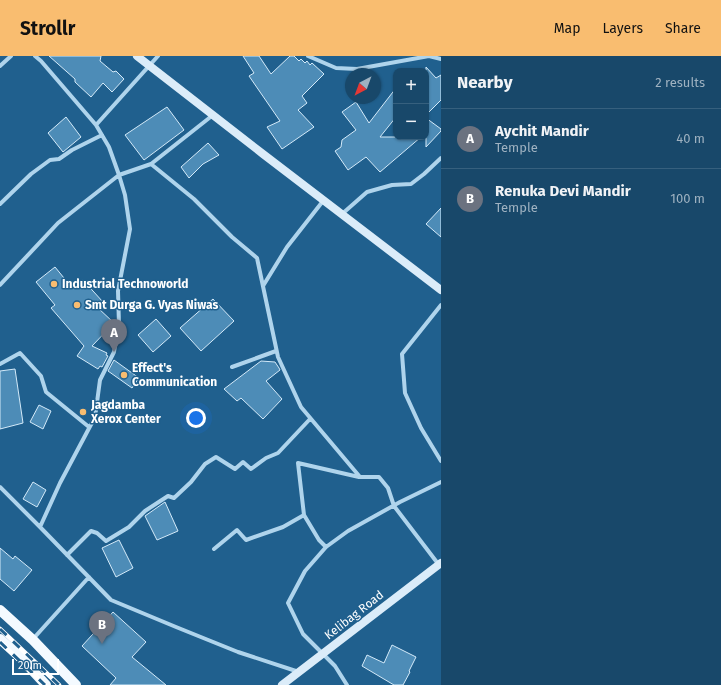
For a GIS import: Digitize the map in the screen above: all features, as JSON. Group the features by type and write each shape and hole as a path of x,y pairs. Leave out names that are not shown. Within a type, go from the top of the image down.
{"main road":[{"path":"0,610 76,685"},
{"path":"0,639 20,657 46,685"}],"street":[{"path":"0,66 11,56"},
{"path":"35,56 96,125 109,147 125,195 130,229 118,291 119,325 114,352 100,380 95,417 60,483 40,527"},
{"path":"137,56 341,215 441,290"},
{"path":"96,125 158,56"},
{"path":"308,56 336,68 357,69 429,56 441,59"},
{"path":"0,285 58,223 119,175 151,164 213,115"},
{"path":"0,204 31,174 50,160 59,159 72,150 102,135"},
{"path":"341,215 367,192 392,185 411,184 441,158"},
{"path":"151,164 194,198 232,237 257,258 276,351 301,407 360,477"},
{"path":"262,286 287,247 323,201"},
{"path":"0,278 4,281"},
{"path":"441,305 402,354 405,393 421,428 441,461"},
{"path":"232,367 276,351"},
{"path":"0,364 20,353 41,376 46,392 89,427"},
{"path":"67,555 91,531 97,533 106,541 129,528 145,511 168,496 174,498 191,482 206,464 216,457 235,469 243,462 251,469 266,458 278,453 310,418"},
{"path":"326,547 319,540 304,515 298,463 360,477 379,477 388,488 394,506 440,564"},
{"path":"347,685 335,666 303,634 288,603 305,571 326,547 348,530 441,482"},
{"path":"0,487 111,600 238,652 300,672"},
{"path":"214,549 237,530 246,540 283,526 304,515"},
{"name":"Kelibag Road","path":"282,685 440,564"},
{"path":"32,640 89,577"}],"building":[{"path":"49,56 101,56 100,61 113,72 116,71 124,79 112,92 103,83 91,97 75,82 75,79"},
{"path":"243,56 259,56 271,74 290,56 294,56 299,61 301,59 305,63 307,61 310,65 312,63 324,74 302,96 307,103 298,110 314,127 282,149 267,127 280,121 249,76 254,73"},
{"path":"429,70 436,78 441,75 441,100 429,112"},
{"path":"393,92 393,121 380,137 393,137 393,140 417,140 380,172 366,157 348,170 335,151 341,147 342,140 356,130 342,112 353,104 357,104 369,123"},
{"path":"167,107 184,130 144,160 125,135"},
{"path":"66,117 81,137 63,152 48,133"},
{"path":"429,120 441,129 441,131 426,147 426,140 429,140"},
{"path":"208,143 219,155 203,164 189,178 181,167"},
{"path":"441,208 441,237 426,224"},
{"path":"55,267 73,289 83,280 103,302 97,307 114,323 92,346 107,353 106,355 108,356 102,367 100,366 98,369 77,356 84,346 51,308 55,305 36,282"},
{"path":"213,299 234,321 201,351 180,328"},
{"path":"156,319 171,336 153,352 138,335"},
{"name":"Effect's Communication","path":"114,360 139,378 132,388 108,371"},
{"path":"261,361 275,362 279,368 280,370 266,381 282,399 263,419 241,398 237,401 224,389"},
{"path":"15,369 23,423 0,429 0,371"},
{"path":"39,405 51,411 43,429 30,422"},
{"path":"33,482 46,490 37,507 23,499"},
{"path":"165,502 178,531 157,540 145,516"},
{"path":"119,540 133,568 116,577 102,548"},
{"path":"0,548 13,559 15,556 32,570 14,591 0,579"},
{"path":"113,612 146,642 132,657 166,685 110,685 116,678 82,646"},
{"path":"392,645 416,657 403,685 394,685 362,666 367,655 384,663"}],"railway":[{"path":"0,629 59,685"},
{"path":"0,642 45,685"}],"place":[{"name":"Industrial Technoworld","path":"54,284"},
{"name":"Smt Durga G. Vyas Niwas","path":"77,305"},
{"name":"Aychit Mandir","path":"114,352"},
{"name":"Effect's Communication","path":"124,375"},
{"name":"Jagdamba Xerox Center","path":"83,412"},
{"name":"Renuka Devi Mandir","path":"102,644"}]}
